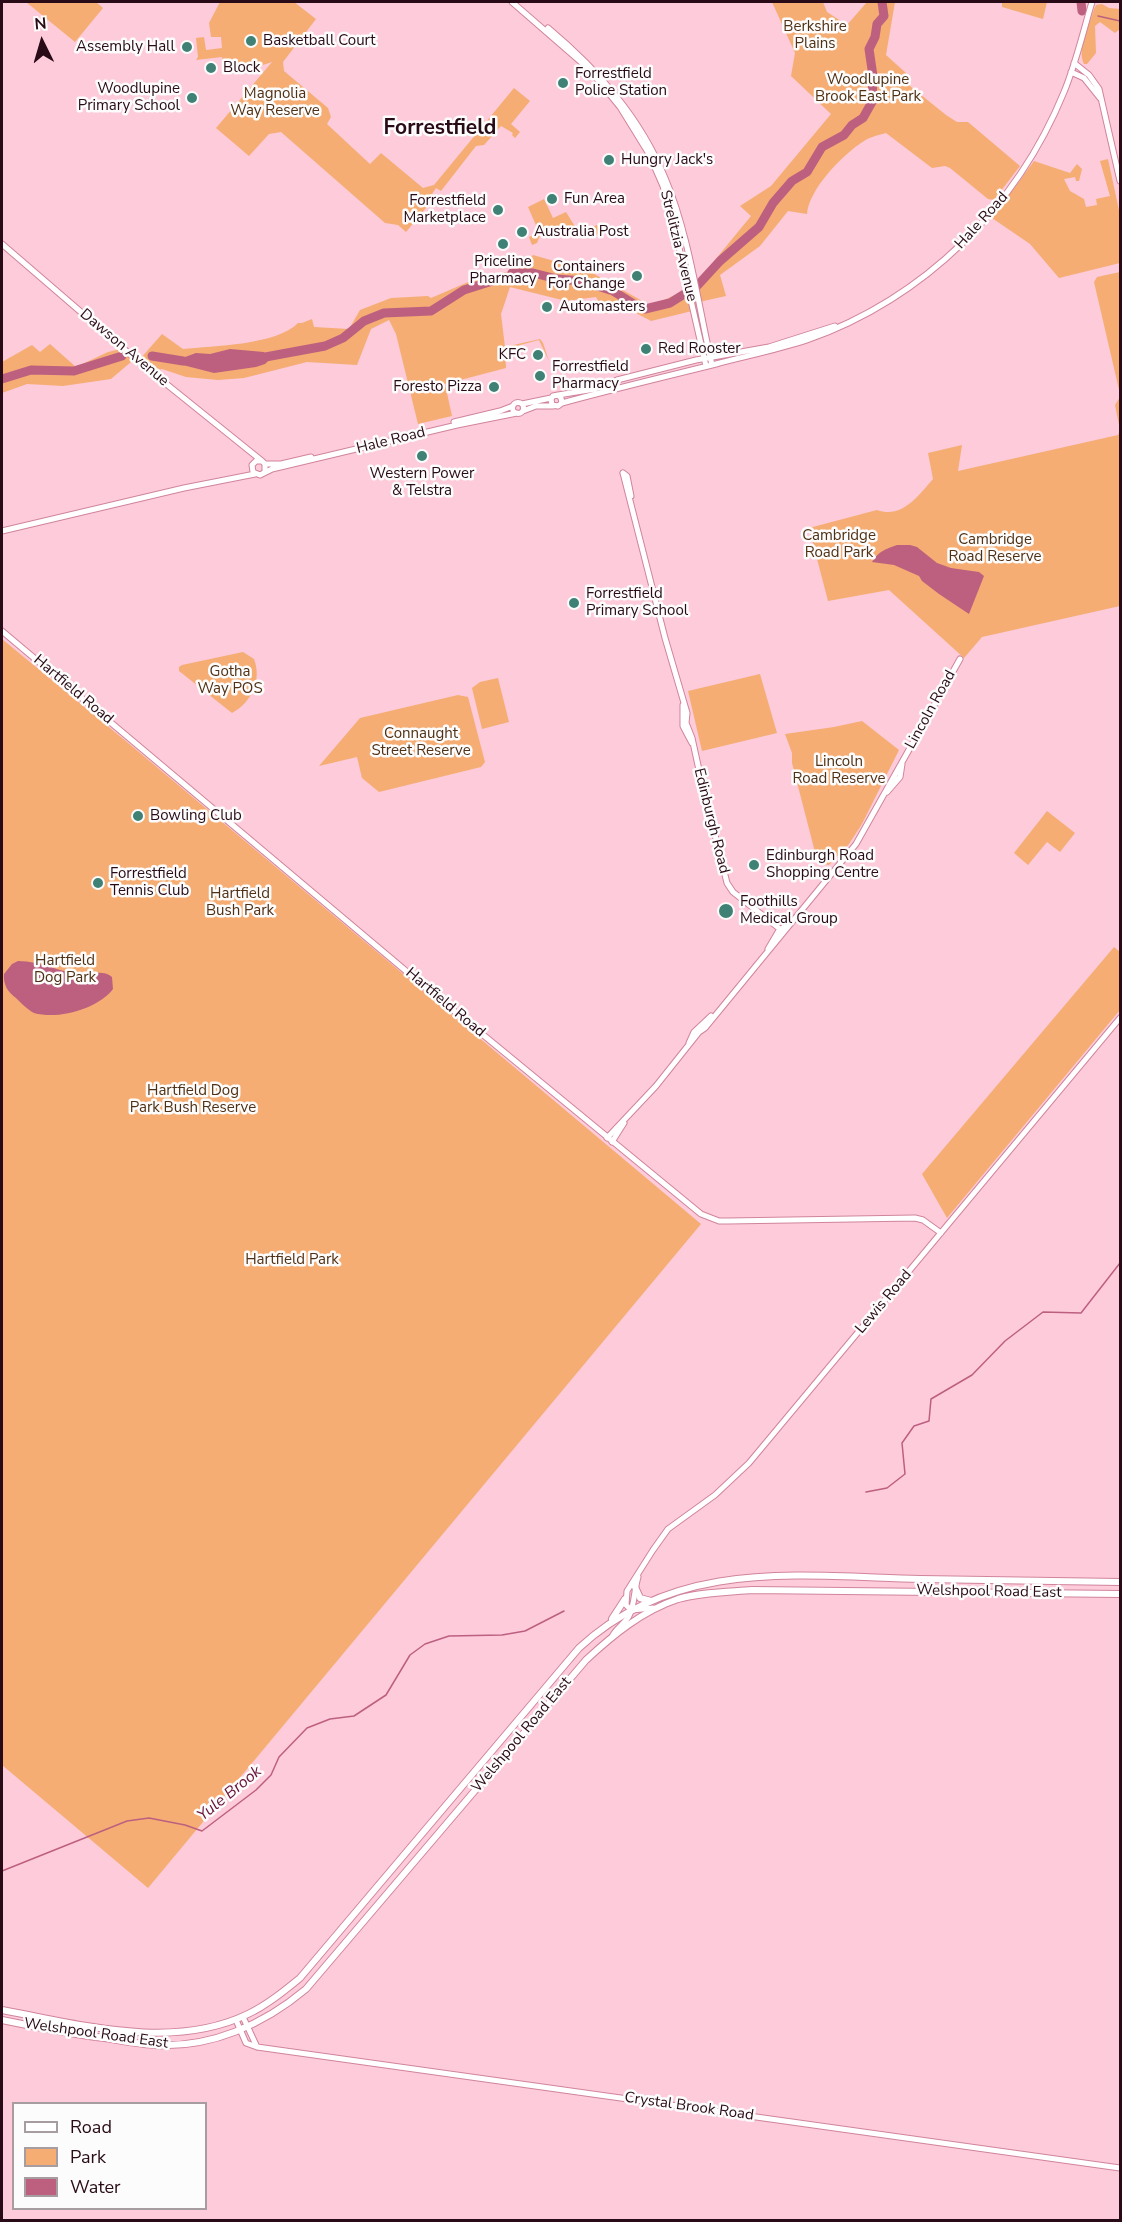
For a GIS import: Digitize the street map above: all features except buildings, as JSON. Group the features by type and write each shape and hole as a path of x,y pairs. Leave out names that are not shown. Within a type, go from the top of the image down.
{"main road":[{"name":"Welshpool Road East","path":"2,2010 143,2033 191,2031 239,2018 276,1997 300,1978 579,1648 608,1624 652,1600 687,1587 746,1578 790,1575 1120,1582"},
{"path":"974,1580 974,1592"},
{"path":"635,1587 640,1598 652,1600"},
{"name":"Welshpool Road East","path":"2,2020 81,2035 155,2045 196,2042 240,2031 275,2013 306,1989 586,1660 612,1636 662,1605 704,1594 752,1590 1120,1594"},
{"path":"608,1624 625,1599"}],"street":[{"name":"Strelitzia Avenue","path":"512,2 588,68 620,107 649,154 663,186 671,213 709,365"},
{"name":"Strelitzia Avenue","path":"517,2 591,65 624,104 653,152 668,184 677,211 695,288 707,358"},
{"name":"Hale Road","path":"562,403 793,344 819,335 866,313 917,282 961,246 994,210 1019,177 1041,141 1064,94 1092,2"},
{"path":"1074,63 1084,70 1099,89 1120,181"},
{"path":"1071,72 1084,78 1101,100"},
{"name":"Dawson Avenue","path":"2,244 139,362 249,450 264,465"},
{"name":"Hale Road","path":"558,395 596,389 622,379 707,358 769,347 843,324"},
{"path":"558,395 562,403 554,406 551,398 558,395"},
{"name":"Hale Road","path":"521,409 551,398"},
{"name":"Hale Road","path":"264,465 281,464 332,453 500,411 517,402 521,409"},
{"path":"513,405 514,411 521,409"},
{"name":"Hale Road","path":"264,465 457,425 521,409 554,406"},
{"path":"249,450 251,466 255,474"},
{"path":"2,531 233,477 262,474 264,465 256,460 251,466 233,477"},
{"name":"Edinburgh Road","path":"632,504 687,713 686,723 692,738 727,883 733,892 780,931"},
{"name":"Hartfield Road","path":"2,631 701,1214 713,1219 728,1221 915,1218 923,1220 941,1233"},
{"name":"Lincoln Road","path":"610,1140 766,954 780,931 794,919 856,844 960,659"},
{"name":"Lewis Road","path":"625,1599 627,1591 669,1529 715,1495 749,1463 1120,1018"},
{"name":"Lewis Road","path":"612,1636 625,1622 631,1610 638,1575"},
{"path":"625,1599 626,1605 631,1610 647,1610 662,1605"},
{"path":"239,2018 248,2028 257,2047"},
{"path":"239,2018 240,2031 246,2043 257,2047"},
{"name":"Crystal Brook Road","path":"257,2047 1120,2168"}],"green space":[{"path":"26,2 96,2 103,8 75,42"},
{"name":"Magnolia Way Reserve","path":"220,2 294,2 316,19 283,62 284,71 328,108 331,117 327,124 370,164 381,153 423,188 434,185 514,88 530,101 511,124 520,132 515,138 513,133 501,126 484,145 476,146 441,191 436,188 432,194 435,197 406,232 398,225 385,223 281,132 269,134 249,156 216,128 272,62 239,73 225,74 222,57 196,60 198,57 196,38 204,37 206,50 222,48 221,37 211,37 209,23"},
{"path":"772,2 823,2 827,12 847,25 867,2 895,2 886,55 906,73 910,86 957,122 968,122 1020,166 994,200 988,199 950,168 945,166 932,168 886,133 872,137 856,147 828,173 814,194 807,214 788,211 760,246 720,275 726,296 699,302 692,311 651,321 623,306 606,314 596,297 566,301 510,287 501,314 505,347 540,339 549,361 539,340 505,349 506,368 445,384 452,416 418,424 396,334 389,320 371,329 357,365 307,362 244,378 218,380 186,377 162,369 154,371 131,362 111,379 63,386 27,384 2,393 2,362 32,345 40,352 50,344 76,367 108,352 125,348 140,359 162,334 183,349 260,340 275,336 298,323 312,319 314,327 349,329 360,310 391,298 428,296 431,298 473,280 518,269 533,255 589,271 651,306 688,289 701,277 751,216 740,206 771,186 831,114 791,76 795,53"},
{"path":"1002,2 1047,2 1043,19 1002,7"},
{"path":"1102,4 1109,8 1120,9 1120,29 1115,33 1100,22 1095,26 1096,53 1087,64 1084,64 1082,51 1084,36 1096,5"},
{"path":"1108,159 1120,215 1120,263 1059,278 1030,244 992,218 1034,161 1070,173 1077,164 1082,169 1079,181 1076,181 1075,177 1064,179 1070,191 1084,199 1086,207 1097,205 1096,199 1110,196 1100,161"},
{"path":"544,199 553,218 566,212 577,227 582,225 584,230 597,225 601,233 593,236 574,230 553,229 541,233 537,243 532,245 529,237 539,232 528,207"},
{"path":"1120,272 1120,394 1094,282 1097,277"},
{"path":"1120,397 1120,430 1115,405"},
{"name":"Cambridge Road Reserve","path":"1120,430 1120,606 982,637 964,658 889,590 828,601 809,528 877,510 886,512 902,509 933,479 928,453 962,445 958,471 1118,435"},
{"name":"Hartfield Park","path":"2,639 701,1224 148,1888 2,1765"},
{"name":"Gotha Way POS","path":"243,652 254,659 256,682 250,697 232,713 179,671 182,665"},
{"path":"760,674 777,733 702,751 688,691"},
{"path":"498,678 509,722 482,729 472,688 480,682"},
{"name":"Connaught Street Reserve","path":"458,695 468,697 485,762 481,767 379,792 362,778 357,757 319,766 360,718"},
{"name":"Lincoln Road Reserve","path":"862,721 899,750 862,824 849,844 829,865 824,864 816,856 792,763 792,753 785,734"},
{"path":"1047,811 1075,833 1060,852 1047,842 1028,865 1014,853"},
{"path":"1114,947 1120,952 1120,1010 947,1218 922,1174"}],"water":[{"path":"230,349 264,352 270,359 265,364 256,367 214,373 171,362 172,357 185,357 196,353 210,354"},
{"path":"897,545 917,547 937,563 951,568 979,572 984,576 969,614 939,594 919,576 894,565 872,562 882,551"},
{"path":"18,961 68,972 105,974 112,977 113,989 98,1002 77,1011 54,1015 34,1013 5,985 4,974 12,964"}],"waterway":[{"path":"613,291 645,309 670,303 697,286 720,261 759,227 773,203 792,181 807,172 822,147 844,135 852,125 863,118 872,102 873,76 869,49 875,37 877,24 884,16 882,2"},
{"path":"1081,2 1082,11"},
{"path":"1098,16 1120,21"},
{"path":"512,273 533,273 557,279 582,281 610,290"},
{"path":"260,358 325,346 343,338 364,321 384,313 431,311 464,290 505,277"},
{"path":"2,379 31,370 74,371 122,356"},
{"path":"152,356 183,361"},
{"path":"866,1492 887,1488 905,1474 902,1443 914,1426 929,1421 931,1399 972,1375 1005,1341 1043,1312 1081,1313 1120,1263"},
{"name":"Yule Brook","path":"2,1871 127,1821 149,1818 202,1831 256,1790 271,1775 279,1757 307,1728 330,1719 354,1716 386,1695 410,1655 425,1644 449,1636 502,1635 525,1631 564,1611"}],"place":[{"name":"Basketball Court","path":"251,41"},
{"name":"Assembly Hall","path":"187,47"},
{"name":"Block","path":"211,68"},
{"name":"Forrestfield Police Station","path":"563,83"},
{"name":"Woodlupine Primary School","path":"192,98"},
{"name":"Hungry Jack's","path":"609,160"},
{"name":"Fun Area","path":"552,199"},
{"name":"Forrestfield Marketplace","path":"498,210"},
{"name":"Australia Post","path":"522,232"},
{"name":"Priceline Pharmacy","path":"503,244"},
{"name":"Containers For Change","path":"637,276"},
{"name":"Automasters","path":"547,307"},
{"name":"Red Rooster","path":"646,349"},
{"name":"KFC","path":"538,355"},
{"name":"Forrestfield Pharmacy","path":"540,376"},
{"name":"Foresto Pizza","path":"494,387"},
{"name":"Western Power & Telstra","path":"422,456"},
{"name":"Forrestfield Primary School","path":"574,603"},
{"name":"Bowling Club","path":"138,816"},
{"name":"Edinburgh Road Shopping Centre","path":"754,865"},
{"name":"Forrestfield Tennis Club","path":"98,883"},
{"name":"Foothills Medical Group","path":"726,911"}],"district":[{"name":"Forrestfield","path":"440,129"}],"park label":[{"name":"Berkshire Plains","path":"815,36"},
{"name":"Woodlupine Brook East Park","path":"868,88"},
{"name":"Cambridge Road Park","path":"839,544"},
{"name":"Hartfield Bush Park","path":"240,902"},
{"name":"Hartfield Dog Park","path":"65,970"},
{"name":"Hartfield Dog Park Bush Reserve","path":"193,1100"}]}
